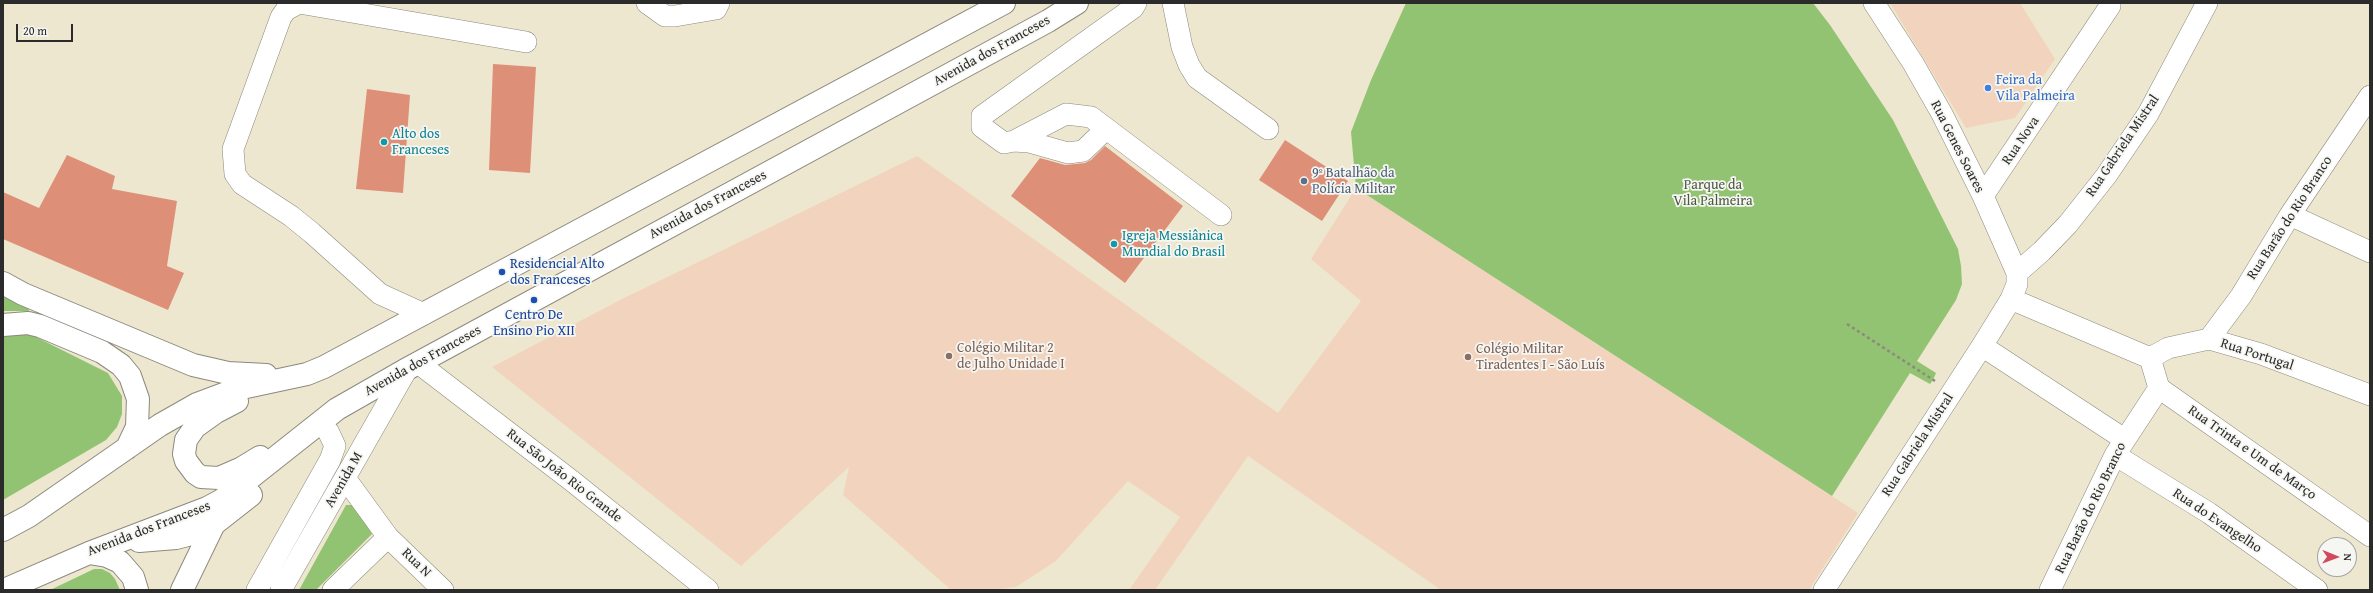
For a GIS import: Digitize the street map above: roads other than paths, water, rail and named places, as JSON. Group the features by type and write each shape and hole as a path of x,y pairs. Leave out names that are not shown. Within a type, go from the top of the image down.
{"main road":[{"path":"337,409 229,475 208,478 195,473 189,467 184,454 186,440 203,420 231,404 324,367 1004,3"},
{"name":"Avenida dos Franceses","path":"4,590 89,553 207,508 222,500 337,409 412,366 1048,21 1077,3"},
{"path":"3,283 193,365 228,373 307,374"},
{"path":"3,325 28,323 40,326 102,352 121,366 130,376 138,399 137,427 127,448"},
{"path":"120,541 176,538 193,534 214,524 328,431 412,366"},
{"path":"3,530 29,516 177,415 223,393 307,374"},
{"path":"182,590 214,524"},
{"path":"89,553 108,556 120,562 133,577 137,590"}],"street":[{"path":"432,310 386,282 359,274 296,220 242,184 235,174 233,149 281,17 286,10 299,3 526,42"},
{"path":"647,3 665,16 675,16 716,9 719,3"},
{"path":"1106,129 1083,150 1068,152 1029,142 1014,141 1004,143 982,127 982,116 1133,8 1136,3"},
{"path":"1173,3 1182,47 1189,65 1197,78 1268,129"},
{"name":"Rua Genes Soares","path":"1874,3 1942,114 1983,196 2017,273"},
{"name":"Rua Gabriela Mistral","path":"2017,273 2042,251 2068,224 2106,176 2148,114 2207,3"},
{"name":"Rua Nova","path":"1983,196 2110,6"},
{"name":"Rua Barão do Rio Branco","path":"2209,339 2241,296 2290,215 2370,96"},
{"path":"1014,141 1066,114 1091,117 1221,214"},
{"path":"2290,215 2370,252"},
{"path":"2017,273 2017,284 2011,299 2150,358 2159,388"},
{"name":"Rua Gabriela Mistral","path":"1824,590 2011,299"},
{"name":"Rua Portugal","path":"2150,358 2168,348 2209,339 2261,354 2370,395"},
{"name":"Rua do Evangelho","path":"1982,346 2209,513 2317,590"},
{"name":"Avenida M","path":"281,590 345,478 412,366"},
{"name":"Rua São João Rio Grande","path":"412,366 572,481 708,590"},
{"name":"Rua Barão do Rio Branco","path":"2050,590 2120,447 2159,388"},
{"name":"Rua Trinta e Um de Março","path":"2159,388 2370,536"},
{"name":"Avenida M","path":"257,590 330,460 335,446 334,440 328,431"},
{"name":"Rua N","path":"345,478 388,537 443,590"},
{"path":"334,590 388,537"}],"place":[{"name":"Feira da Vila Palmeira","path":"1988,88"},
{"name":"Alto dos Franceses","path":"384,142"},
{"name":"9º Batalhão da Polícia Militar","path":"1304,181"},
{"name":"Igreja Messiânica Mundial do Brasil","path":"1114,244"},
{"name":"Residencial Alto dos Franceses","path":"502,272"},
{"name":"Centro De Ensino Pio XII","path":"534,300"},
{"name":"Colégio Militar 2 de Julho Unidade I","path":"949,356"},
{"name":"Colégio Militar Tiradentes I - São Luís","path":"1468,357"}],"park label":[{"name":"Parque da Vila Palmeira","path":"1713,194"}]}
